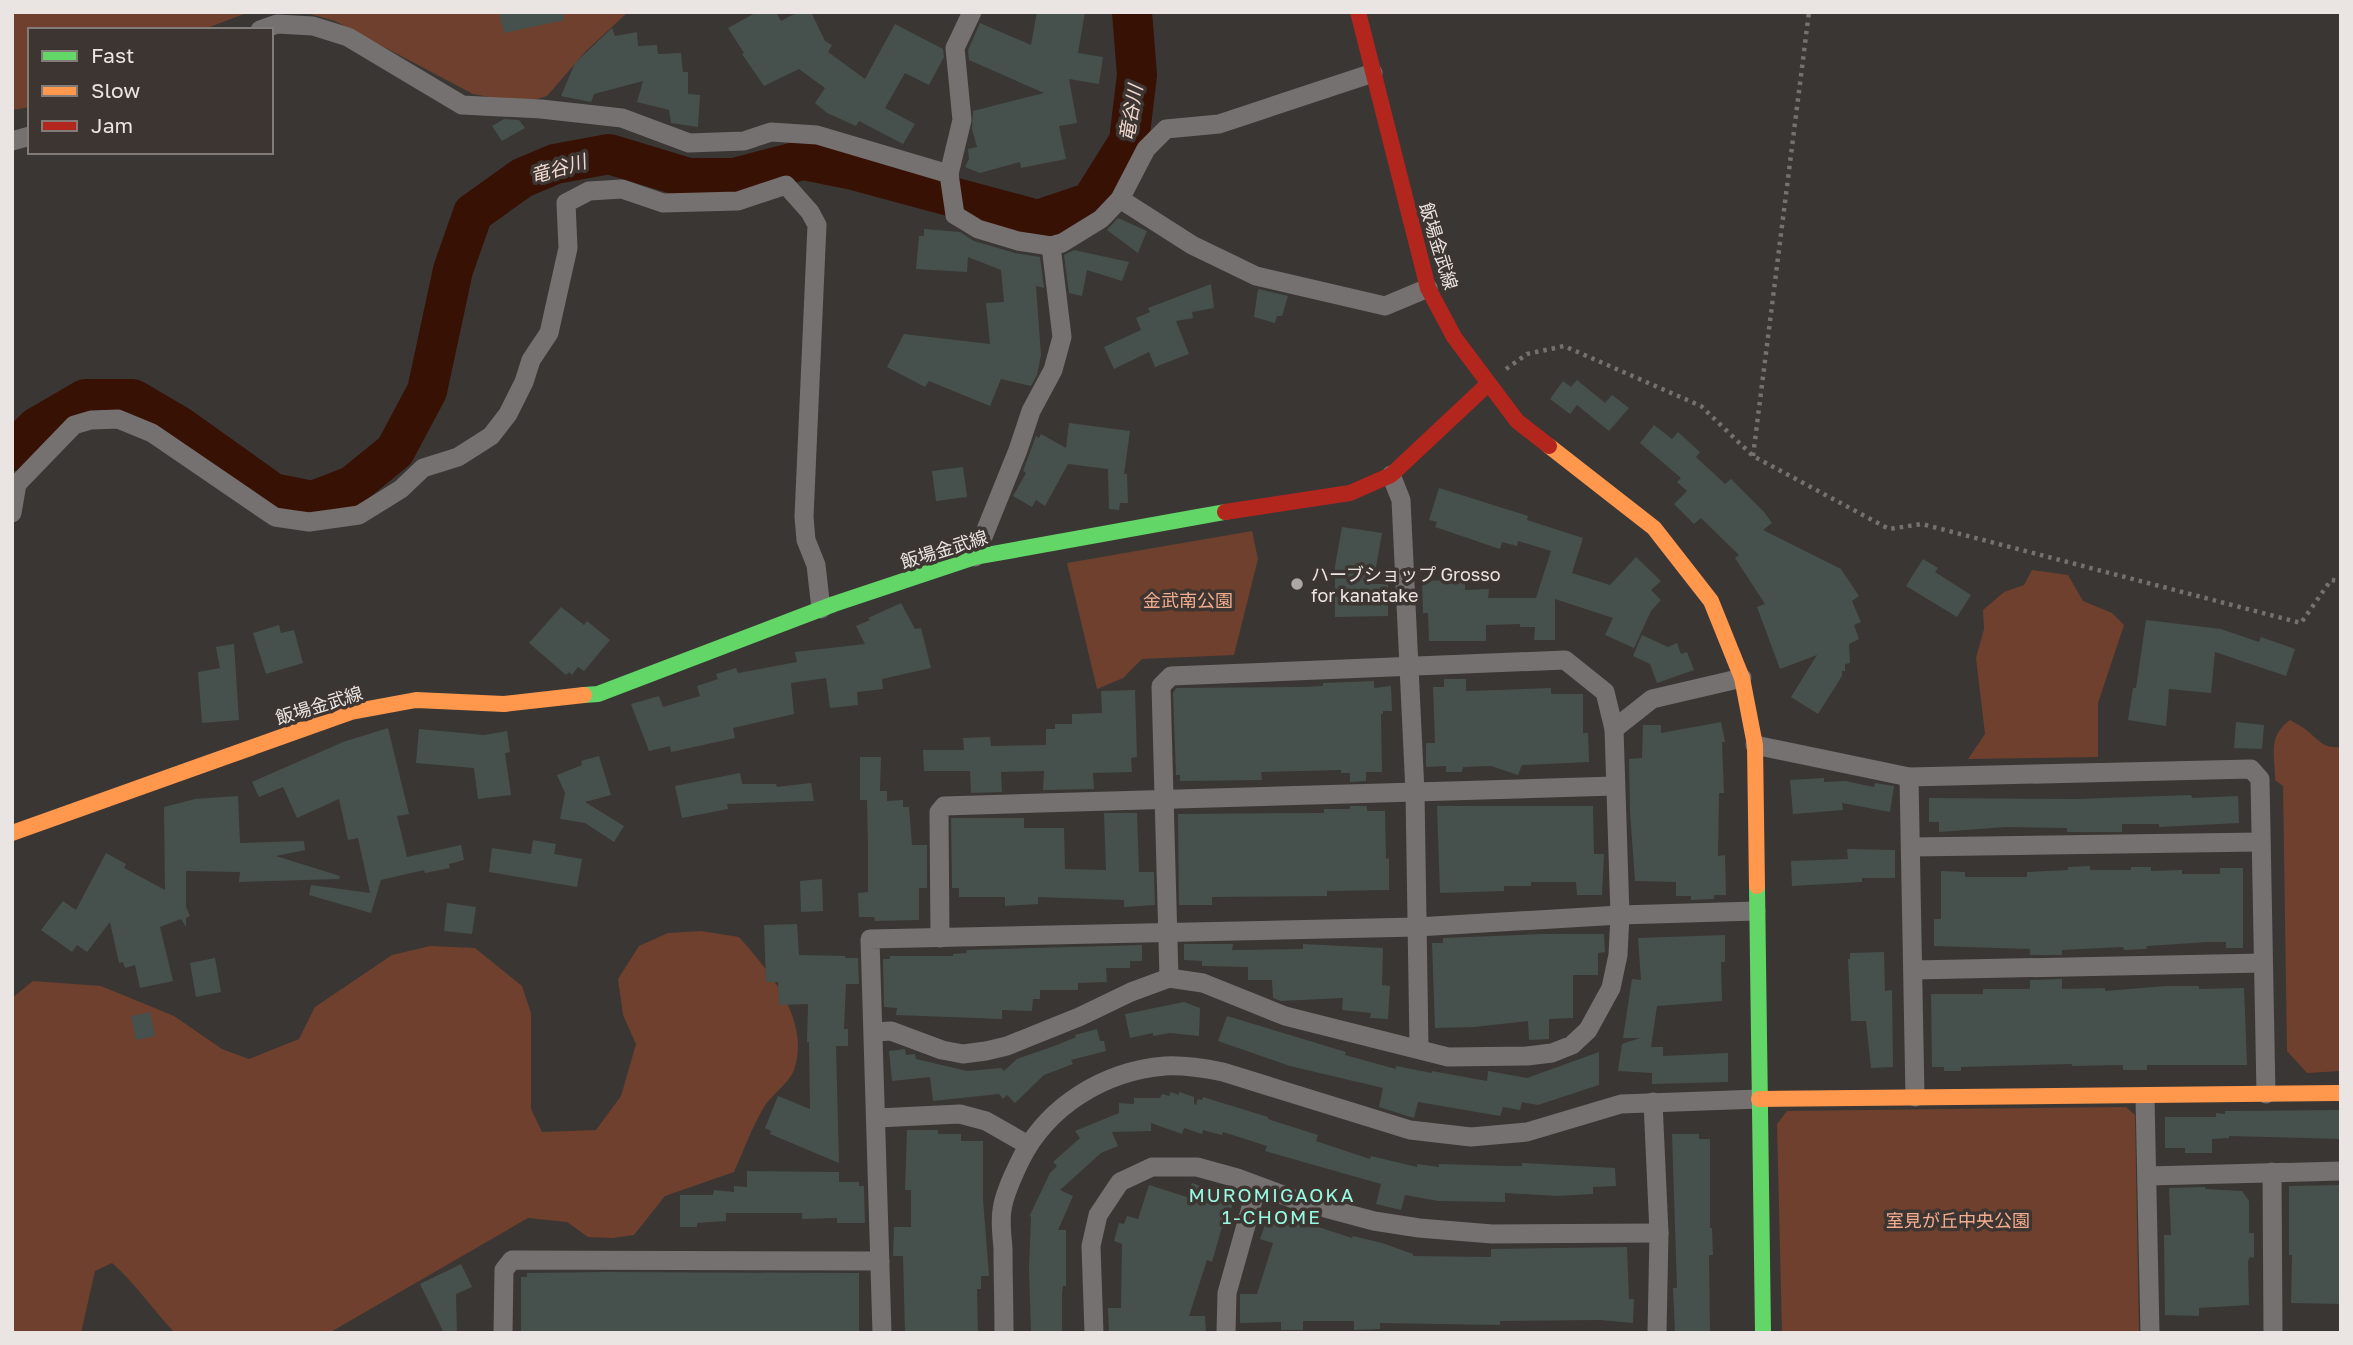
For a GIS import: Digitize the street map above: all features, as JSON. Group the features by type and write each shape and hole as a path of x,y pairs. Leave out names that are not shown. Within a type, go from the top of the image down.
{"main road":[{"name":"飯場金武線","path":"12,833 351,712 416,700 504,704 598,694 821,609 975,556 1189,517 1350,493 1391,475 1488,384 1454,337 1428,288 1358,12"},
{"path":"1488,384 1517,421 1654,528 1711,601 1742,678 1755,745 1763,1333"},
{"path":"1759,1100 2341,1093"}],"street":[{"path":"972,12 955,48 962,120 949,174 955,215 995,235 1051,246 1062,243 1101,219 1120,199 1146,149 1166,129 1219,124 1373,73"},
{"path":"266,28 277,24 313,26 348,37 462,105 541,108 622,118 689,142 744,141 771,132 817,135 949,174"},
{"path":"12,513 17,484 74,425 91,420 118,419 152,433 275,517 309,522 359,515 401,489 423,468 458,457 491,436 508,414 524,382 531,360 549,333 568,248 566,203 589,191 622,189 663,203 738,201 786,185 817,225 803,517 806,540 816,565 821,609"},
{"path":"1120,199 1192,245 1256,276 1385,306 1428,288"},
{"path":"975,556 1031,411 1053,370 1062,337 1051,246"},
{"path":"1391,475 1401,499 1415,792 1419,1048"},
{"path":"874,1032 891,1031 942,1050 963,1054 986,1051 1007,1046 1169,978 1203,983 1285,1016 1448,1057 1527,1056 1552,1053 1572,1045 1588,1030 1611,988 1618,955 1620,915 1614,729 1605,692 1565,660 1171,676 1161,686 1169,978"},
{"path":"1614,729 1652,699 1742,678"},
{"path":"1755,745 1909,778 2251,769 2260,779 2266,1094"},
{"path":"1909,778 1915,1097"},
{"path":"940,938 939,812 944,806 1615,786"},
{"path":"1912,847 2260,842"},
{"path":"882,1333 870,939 1417,927 1620,915 1756,911"},
{"path":"1914,970 2263,963"},
{"path":"1004,1333 1002,1210 1012,1177 1028,1145 1055,1112 1086,1090 1113,1078 1166,1066 1194,1067 1223,1072 1410,1130 1471,1137 1527,1132 1620,1104 1759,1100"},
{"path":"2145,1097 2150,1333"},
{"path":"1653,1101 1659,1233 1657,1333"},
{"path":"877,1118 960,1114 986,1121 1028,1145"},
{"path":"1094,1333 1091,1246 1098,1215 1120,1182 1152,1167 1197,1167 1300,1201 1374,1221 1419,1228 1492,1234 1659,1233"},
{"path":"2148,1176 2341,1171"},
{"path":"2272,1172 2273,1333"},
{"path":"1226,1333 1227,1293 1257,1186"},
{"path":"503,1333 503,1270 512,1260 880,1261"}],"path":[{"path":"1753,456 1809,12"},
{"path":"1488,384 1527,354 1564,346 1701,407 1753,456 1889,529 1922,524 2301,623 2331,580 2341,581"}],"green space":[{"path":"12,12 249,12 207,28 28,28 28,107 12,110"},
{"path":"303,12 628,12 586,51 547,96 523,103 473,94 335,21"},
{"name":"金武南公園","path":"1252,531 1258,559 1234,655 1142,659 1123,678 1097,689 1067,563"},
{"path":"2032,570 2068,575 2083,601 2112,613 2124,625 2098,703 2098,757 1968,759 1985,734 1976,658 1984,629 1983,610 2004,592 2024,585"},
{"path":"2290,720 2324,744 2341,747 2341,1071 2307,1073 2287,1051 2283,786 2275,780 2274,747 2278,733"},
{"path":"701,931 739,937 763,966 775,982 792,1016 797,1033 798,1052 794,1070 761,1112 734,1172 665,1196 634,1235 588,1237 567,1222 528,1218 329,1333 175,1333 112,1263 95,1271 81,1333 12,1333 12,998 33,981 101,986 174,1016 222,1049 249,1059 299,1039 315,1007 392,955 430,946 475,948 522,986 531,1013 531,1109 542,1132 596,1130 621,1096 636,1044 623,1015 618,979 639,946 668,933"},
{"name":"室見が丘中央公園","path":"2126,1107 2135,1115 2139,1333 1782,1333 1777,1124 1787,1111"}],"building":[{"path":"499,12 563,12 564,20 504,33"},
{"path":"757,12 776,12 781,21 798,12 811,12 825,41 832,45 828,52 865,79 895,24 943,49 944,57 929,85 905,73 885,108 915,124 903,144 859,121 856,126 827,113 815,103 825,88 799,69 764,86 728,28"},
{"path":"1037,12 1085,12 1078,53 1103,57 1099,84 1069,79 1077,123 1059,126 1066,159 1021,168 1020,162 980,173 965,167 969,159 968,149 977,147 972,129 973,111 1044,93 969,60 968,50 980,23 1031,45"},
{"path":"612,28 615,36 637,32 638,46 657,45 658,54 681,53 683,72 688,72 688,94 700,95 698,127 671,123 669,110 637,102 643,81 594,94 591,102 561,96 575,63"},
{"path":"504,119 519,120 525,128 502,141 492,126"},
{"path":"1118,218 1147,231 1138,253 1107,230"},
{"path":"924,229 960,232 974,241 1040,257 1044,288 1036,286 1041,355 1037,375 1031,386 1001,379 990,406 929,381 925,387 887,367 904,334 990,344 986,303 1004,302 1001,270 968,257 967,272 916,269 919,236 924,236"},
{"path":"1074,250 1129,262 1122,281 1087,270 1082,296 1069,293 1064,255"},
{"path":"1211,284 1214,308 1192,312 1193,318 1176,321 1189,354 1155,367 1149,352 1114,369 1104,347 1141,330 1136,318 1150,312 1148,308"},
{"path":"1258,289 1288,296 1282,316 1277,316 1275,323 1254,317"},
{"path":"1577,380 1605,403 1612,395 1629,408 1609,431 1577,405 1570,414 1550,399 1563,381 1571,387"},
{"path":"1069,423 1130,431 1124,474 1127,474 1128,503 1120,503 1119,510 1109,509 1108,469 1068,464 1045,506 1036,500 1032,507 1013,496 1026,473 1023,471 1036,436 1039,438 1041,434 1066,448"},
{"path":"1654,425 1672,439 1678,432 1700,452 1696,457 1725,484 1731,479 1772,523 1763,530 1841,569 1859,596 1852,601 1861,622 1854,625 1859,639 1849,644 1850,663 1845,664 1845,671 1842,671 1842,676 1818,714 1791,697 1817,655 1780,669 1757,607 1765,604 1735,558 1739,555 1701,518 1694,524 1674,504 1687,491 1677,482 1681,478 1640,443"},
{"path":"963,467 967,497 936,501 932,471"},
{"path":"1439,488 1528,516 1527,520 1583,538 1572,573 1610,585 1636,557 1661,581 1651,590 1661,600 1651,611 1634,648 1605,635 1613,618 1555,599 1555,640 1534,640 1535,627 1520,627 1520,624 1486,625 1486,641 1429,641 1428,613 1423,613 1422,581 1451,580 1451,583 1465,583 1465,590 1489,589 1488,598 1536,598 1551,551 1518,541 1517,546 1502,542 1500,549 1435,527 1437,522 1429,520"},
{"path":"1342,527 1382,533 1373,584 1388,584 1388,616 1335,617 1335,566"},
{"path":"1923,559 1938,568 1935,572 1971,595 1957,617 1906,586"},
{"path":"901,603 915,629 921,628 931,668 882,679 883,689 857,692 858,705 830,708 826,678 791,683 794,714 733,728 735,738 671,752 670,746 649,751 631,704 659,696 663,707 700,696 697,686 718,679 716,674 736,668 738,673 797,662 795,652 865,644 856,626"},
{"path":"561,607 584,625 587,621 610,640 584,671 578,667 572,675 569,672 566,675 529,643"},
{"path":"2146,620 2221,629 2259,642 2261,637 2295,649 2286,676 2215,652 2211,693 2169,689 2166,726 2128,720 2133,688 2136,688"},
{"path":"279,625 281,633 294,630 303,663 266,674 253,633"},
{"path":"1642,635 1668,647 1677,643 1681,654 1687,652 1694,670 1657,683 1650,664 1633,656"},
{"path":"234,644 239,720 202,723 198,672 220,668 216,647"},
{"path":"1444,679 1466,679 1466,691 1551,688 1551,694 1583,694 1583,733 1588,733 1589,762 1522,765 1518,775 1491,766 1463,767 1462,772 1446,772 1446,766 1426,767 1426,743 1435,743 1433,687 1444,687"},
{"path":"1374,681 1374,688 1391,686 1392,711 1383,711 1381,714 1382,772 1366,772 1366,781 1350,782 1350,773 1341,773 1341,770 1261,772 1262,780 1180,781 1180,775 1176,775 1173,693 1176,688 1304,687 1323,686 1323,683"},
{"path":"1135,690 1137,757 1131,758 1132,772 1093,773 1094,789 1043,790 1044,771 1001,772 1002,792 971,793 970,771 924,771 923,750 964,750 963,738 990,737 991,746 1046,745 1046,729 1055,729 1055,724 1072,724 1072,714 1102,713 1101,691"},
{"path":"1721,722 1725,742 1722,742 1724,793 1719,793 1718,856 1725,855 1726,895 1714,895 1714,899 1691,900 1691,896 1676,896 1676,882 1635,881 1629,759 1642,758 1643,725 1661,725 1661,733"},
{"path":"2236,722 2264,725 2262,749 2234,748"},
{"path":"388,728 409,814 397,816 407,857 461,845 464,860 449,864 450,868 425,873 424,870 381,880 371,913 309,895 311,885 370,893 358,838 348,840 339,799 297,818 283,787 259,797 252,782 343,742"},
{"path":"419,729 484,735 507,731 510,752 505,753 511,795 478,799 474,768 416,763"},
{"path":"599,756 611,795 585,802 624,826 614,842 585,823 560,819 565,793 557,775 582,765 581,761"},
{"path":"860,757 881,757 880,791 887,791 887,801 903,800 903,807 909,807 912,845 927,845 927,888 919,888 919,920 875,921 874,917 859,917 858,893 868,892 867,800 860,800"},
{"path":"740,773 742,784 776,784 777,787 811,783 814,801 727,804 728,809 682,818 675,786"},
{"path":"1824,778 1824,782 1845,781 1874,787 1875,783 1894,786 1890,812 1842,803 1843,810 1793,814 1790,780"},
{"path":"2191,795 2192,798 2238,796 2239,823 2159,827 2159,824 2122,824 2122,832 2067,832 2067,828 2006,827 1939,832 1939,822 1929,822 1929,798 2075,799"},
{"path":"238,796 240,843 304,841 305,850 276,856 340,876 339,879 239,882 240,872 186,871 186,907 190,916 186,918 186,927 181,919 160,927 173,981 140,988 135,965 125,968 123,962 119,963 110,922 87,952 77,945 72,952 41,930 63,901 76,910 106,853 126,864 124,868 165,890 164,807 195,799"},
{"path":"1350,806 1367,806 1367,811 1385,811 1389,890 1327,891 1327,896 1212,897 1212,905 1179,905 1178,814 1324,813 1324,809 1350,809"},
{"path":"1437,806 1593,806 1594,854 1604,854 1602,895 1577,895 1576,882 1531,882 1531,886 1504,886 1504,891 1440,893"},
{"path":"1104,813 1137,813 1139,872 1154,872 1155,905 1124,907 1124,900 1038,897 1038,904 1005,906 1005,897 959,897 959,888 952,888 951,818 1024,818 1024,828 1064,828 1065,869 1106,870"},
{"path":"533,840 556,844 554,854 582,859 577,887 489,872 492,848 531,854"},
{"path":"1847,849 1895,850 1895,878 1862,878 1862,882 1792,886 1791,861 1848,859"},
{"path":"2090,866 2090,870 2151,867 2151,871 2182,870 2182,874 2220,874 2220,868 2243,868 2243,948 2226,948 2226,942 2208,942 2147,946 2146,949 2124,950 2123,947 2062,950 2062,955 2030,955 2030,949 1934,946 1934,919 1941,919 1941,871 1965,872 1965,877 2027,877 2027,872"},
{"path":"822,879 823,911 801,912 800,881"},
{"path":"447,903 476,907 472,934 444,931"},
{"path":"797,924 799,955 858,958 859,984 846,984 844,1029 848,1029 848,1046 836,1046 839,1163 770,1134 771,1131 765,1128 778,1096 810,1109 808,1004 779,1005 778,982 766,982 764,925"},
{"path":"1604,934 1605,952 1598,953 1598,975 1573,975 1573,1018 1549,1019 1549,1039 1529,1040 1528,1021 1435,1028 1432,943 1443,943 1443,938"},
{"path":"1725,935 1725,962 1721,962 1722,1001 1657,1006 1651,1047 1663,1047 1663,1056 1728,1053 1728,1082 1652,1084 1652,1073 1618,1071 1622,1044 1640,1038 1623,1038 1632,979 1641,980 1638,938"},
{"path":"1184,944 1233,944 1232,950 1303,949 1303,944 1383,948 1382,985 1390,986 1388,1019 1370,1018 1371,1013 1342,1010 1343,998 1281,1001 1273,998 1272,980 1248,980 1248,967 1202,966 1202,961 1184,960"},
{"path":"1142,945 1142,961 1130,961 1130,968 1106,968 1107,982 1078,983 1078,990 1040,990 1040,999 1033,999 1032,1011 1002,1010 1002,1019 896,1015 897,1008 884,1007 883,959 890,959 890,956 953,956 967,953 966,950"},
{"path":"1884,952 1885,991 1892,990 1893,1067 1871,1068 1866,1021 1851,1021 1848,959 1850,953"},
{"path":"215,958 221,992 196,997 190,963"},
{"path":"2062,979 2062,989 2105,988 2105,991 2166,986 2199,986 2199,989 2244,988 2247,1065 2147,1065 2147,1070 2123,1070 2123,1065 2072,1064 1961,1067 1961,1071 1944,1071 1944,1067 1932,1067 1931,994 1983,994 1983,989 2030,989 2030,980"},
{"path":"1184,1002 1200,1008 1199,1036 1170,1033 1153,1036 1153,1033 1130,1038 1125,1014"},
{"path":"150,1012 155,1036 136,1040 131,1016"},
{"path":"1227,1016 1396,1069 1396,1066 1487,1081 1488,1071 1527,1078 1599,1052 1599,1085 1538,1105 1522,1102 1520,1110 1503,1107 1500,1116 1418,1102 1414,1118 1379,1107 1383,1088 1290,1066 1218,1041"},
{"path":"1097,1029 1106,1051 1071,1060 1073,1064 1044,1075 1015,1103 1007,1095 1003,1099 999,1094 933,1101 930,1077 892,1081 889,1051 905,1049 906,1055 915,1054 916,1059 967,1071 1001,1068 1004,1071 1017,1059 1057,1045 1076,1037 1075,1035"},
{"path":"1171,1092 1194,1097 1196,1105 1198,1099 1202,1100 1203,1097 1268,1117 1318,1135 1316,1141 1370,1159 1371,1156 1417,1167 1417,1164 1439,1167 1439,1164 1522,1166 1522,1163 1615,1168 1616,1186 1593,1187 1593,1194 1557,1196 1505,1193 1505,1202 1438,1201 1405,1195 1401,1210 1376,1204 1381,1184 1265,1151 1267,1146 1223,1132 1222,1135 1203,1130 1202,1134 1184,1128 1182,1134 1151,1123 1151,1131 1112,1132 1118,1146 1101,1153 1060,1190 1073,1196 1058,1230 1066,1230 1066,1286 1063,1286 1062,1293 1062,1333 1031,1333 1031,1216 1029,1217 1050,1173 1057,1166 1053,1162 1080,1138 1075,1131 1119,1113 1119,1103 1134,1104 1134,1098 1160,1098 1162,1094 1169,1096"},
{"path":"2341,1110 2341,1139 2229,1136 2212,1139 2212,1153 2185,1153 2185,1148 2165,1148 2165,1117 2216,1117 2216,1113 2225,1114 2225,1111"},
{"path":"907,1130 938,1130 938,1134 961,1134 961,1141 983,1141 983,1199 989,1276 981,1276 981,1289 977,1289 978,1333 905,1333 903,1256 893,1256 894,1227 911,1227 911,1190 905,1190"},
{"path":"1672,1134 1699,1134 1699,1139 1710,1139 1710,1228 1713,1255 1709,1255 1710,1333 1675,1333 1673,1288 1677,1288"},
{"path":"747,1171 839,1172 839,1182 859,1182 859,1186 864,1186 865,1223 837,1223 837,1218 802,1219 802,1213 726,1213 726,1221 697,1223 697,1227 680,1227 680,1195 713,1195 714,1190 734,1192 734,1186 747,1187"},
{"path":"1192,1183 1229,1196 1227,1201 1233,1203 1225,1228 1222,1227 1212,1262 1207,1260 1189,1316 1205,1316 1206,1333 1109,1333 1108,1308 1121,1308 1122,1244 1114,1241 1119,1223 1124,1224 1127,1216 1138,1219 1149,1185 1187,1197"},
{"path":"2341,1185 2341,1304 2291,1303 2289,1186"},
{"path":"2205,1187 2242,1191 2249,1201 2249,1233 2254,1233 2254,1258 2250,1257 2248,1261 2249,1305 2199,1308 2199,1316 2165,1315 2164,1235 2171,1235 2169,1188"},
{"path":"1270,1211 1352,1238 1353,1236 1382,1243 1413,1256 1491,1257 1491,1249 1627,1247 1629,1299 1634,1299 1633,1323 1601,1320 1500,1321 1500,1325 1380,1323 1380,1329 1354,1330 1354,1321 1303,1321 1303,1330 1281,1330 1281,1322 1240,1323 1240,1294 1257,1294 1273,1243 1260,1239"},
{"path":"461,1264 472,1287 456,1294 457,1333 444,1333 420,1284"},
{"path":"527,1273 859,1273 859,1333 521,1333 521,1277 527,1277"}],"waterway":[{"name":"竜谷川","path":"12,451 37,427 85,399 133,399 179,426 273,493 313,501 352,486 395,451 427,391 453,270 473,213 522,178 555,164 609,154 688,178 734,178 803,160 853,170 1038,220 1091,202 1129,141 1137,75 1132,12"}],"traffic: fast":[{"path":"584,695 598,694 834,604 975,557 1225,512"},
{"path":"1757,886 1763,1333"}],"traffic: slow":[{"path":"1549,446 1654,528 1711,601 1742,678 1755,745 1757,886"},
{"path":"12,833 351,712 416,700 504,704 584,695"},
{"path":"1759,1099 2341,1093"}],"traffic: jam":[{"path":"1358,12 1428,288 1454,337 1517,421 1549,446"},
{"path":"1225,512 1350,493 1391,475 1488,384"}],"place":[{"name":"ハーブショップ Grosso for kanatake","path":"1297,584"}],"district":[{"name":"MUROMIGAOKA 1-CHOME","path":"1272,1205"}]}
